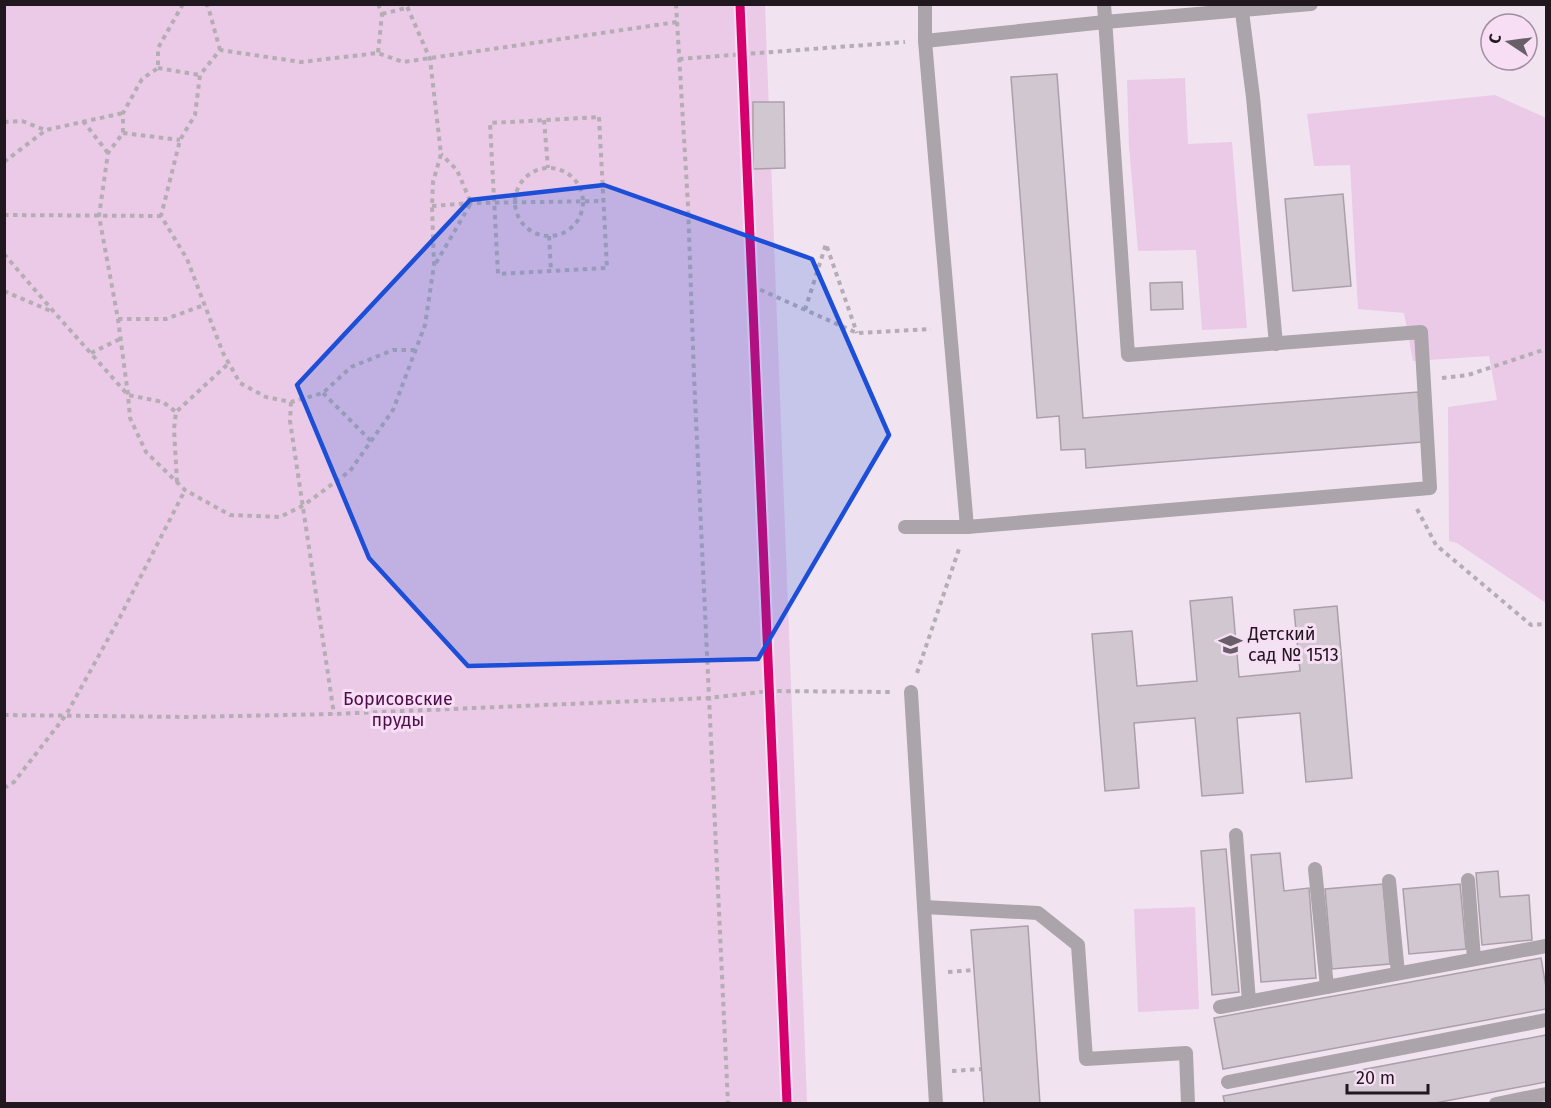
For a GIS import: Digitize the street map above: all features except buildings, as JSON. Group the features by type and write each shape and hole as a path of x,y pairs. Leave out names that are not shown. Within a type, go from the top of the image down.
{"lane":[{"path":"925,4 925,41 967,527"},
{"path":"906,527 967,527 1430,488 1421,332 1128,355 1104,4"},
{"path":"925,41 1241,7 1311,4"},
{"path":"1241,7 1253,97 1276,344"},
{"path":"911,692 936,1104"},
{"path":"1236,835 1249,1001"},
{"path":"1315,869 1327,987"},
{"path":"1468,880 1474,959"},
{"path":"1389,881 1398,974"},
{"path":"924,907 1038,913 1078,945 1086,1059 1186,1053 1188,1104"},
{"path":"1220,1007 1546,946"},
{"path":"1228,1082 1546,1020"},
{"path":"1496,1104 1546,1094"}],"path":[{"path":"158,68 158,48 183,4"},
{"path":"378,4 382,14 378,53"},
{"path":"676,4 688,205 693,376 728,1104"},
{"path":"207,5 220,50"},
{"path":"200,75 158,68 142,79 123,113 123,133 108,153 99,216 118,319 130,418 146,452 185,490 230,514 280,517 304,505 350,471 393,410 425,325 434,265 433,182 441,154 430,59 406,6 382,14"},
{"path":"220,50 301,62 378,53 403,62 677,22"},
{"path":"678,58 742,49 925,41"},
{"path":"742,49 743,65"},
{"path":"220,50 200,75 195,115 180,140 160,216 187,259 223,353 240,383 266,397 291,402 323,393 351,368 393,350 415,350"},
{"path":"4,162 45,130 123,113"},
{"path":"599,117 607,268 498,274 490,123 544,120 599,117"},
{"path":"544,120 548,168"},
{"path":"4,122 22,121 45,130"},
{"path":"83,121 108,153"},
{"path":"123,133 180,140"},
{"path":"441,154 457,170 471,203"},
{"path":"548,168 568,174 581,191 583,201 577,222 560,235 549,237 529,231 516,214 514,203 516,192 528,175 548,168"},
{"path":"432,206 471,203 604,201"},
{"path":"434,265 471,203"},
{"path":"4,215 160,216"},
{"path":"549,237 551,271"},
{"path":"805,310 826,244 857,333"},
{"path":"5,254 129,395 163,402 176,412"},
{"path":"752,274 753,298"},
{"path":"752,286 857,333 950,328"},
{"path":"4,291 54,312"},
{"path":"118,319 166,319 204,305"},
{"path":"91,353 120,339"},
{"path":"1468,375 1546,349"},
{"path":"177,482 174,429 176,412 229,363"},
{"path":"323,393 371,441"},
{"path":"291,402 291,421 333,714"},
{"path":"4,788 14,782 66,715 119,619 185,490"},
{"path":"1406,490 1436,545 1531,625 1546,624"},
{"path":"4,714 188,717 333,714 709,698 769,691 911,692 967,527"},
{"path":"769,679 770,703"},
{"path":"934,1073 981,1069"}],"highlighted area":[{"path":"604,185 812,259 889,435 758,659 468,666 369,558 297,385 470,200"}],"green space":[{"name":"Борисовские пруды","path":"4,5 765,5 807,1103 5,1103"},
{"path":"1185,78 1188,144 1232,142 1247,328 1202,330 1196,250 1138,251 1129,146 1127,80"},
{"path":"1495,95 1544,117 1546,120 1546,603 1457,543 1449,541 1448,407 1497,400 1489,356 1413,361 1404,313 1358,309 1350,165 1314,166 1307,114"},
{"path":"1195,907 1199,1009 1138,1012 1134,909"}],"cycle path":[{"path":"740,4 787,1104"}],"place":[{"name":"Детский сад № 1513","path":"1230,644"}]}
